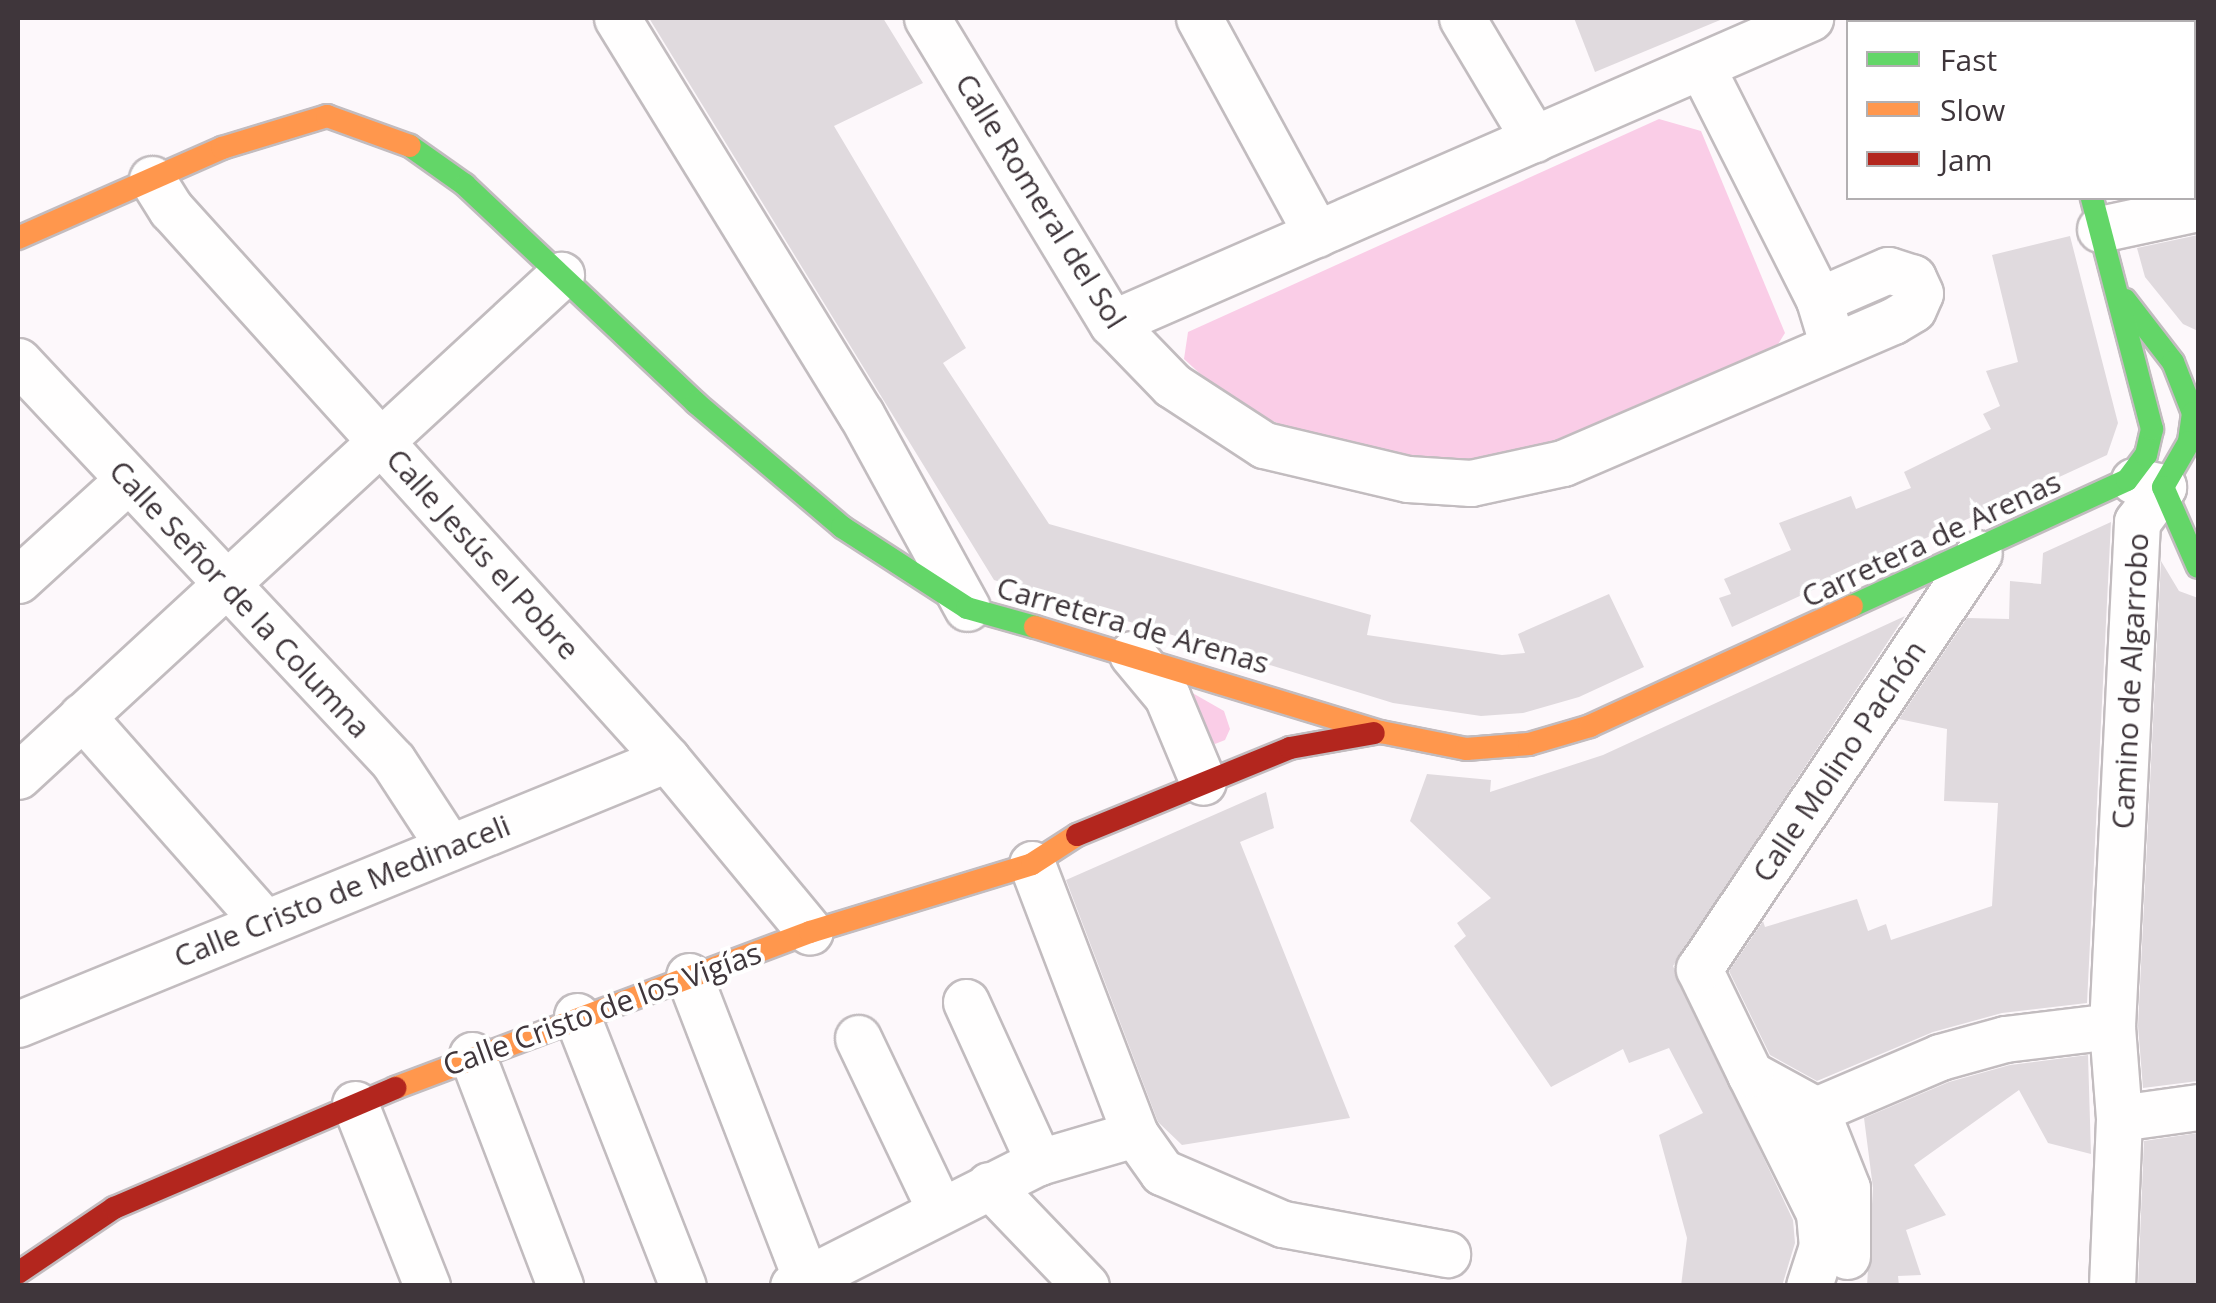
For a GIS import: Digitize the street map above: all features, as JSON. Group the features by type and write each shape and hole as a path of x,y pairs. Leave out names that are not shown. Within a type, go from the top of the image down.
{"street":[{"path":"617,18 862,414 967,608"},
{"name":"Calle Romeral del Sol","path":"928,18 1112,323 1172,385 1264,445 1380,477 1471,482 1564,464 1894,321 1913,309 1920,293 1913,278 1888,270 1819,300"},
{"path":"1199,18 1317,234"},
{"path":"1462,18 1534,139"},
{"path":"1112,323 1810,18"},
{"path":"1701,66 1819,300 1832,346"},
{"name":"Carretera de Arenas","path":"18,238 222,148 328,116 400,138 465,185 696,404 842,526 967,608 1240,685 1381,732 1466,749 1529,744 1590,726 1979,553 2130,497"},
{"name":"Calle Jesús el Pobre","path":"152,179 171,210 667,759 810,932"},
{"path":"2096,213 2198,208"},
{"name":"Camino de Algarrobo","path":"2096,213 2152,429 2130,497 2112,1026 2119,1118 2112,1286"},
{"path":"18,776 561,275"},
{"name":"Camino de Algarrobo","path":"2113,283 2173,362 2195,426 2130,497"},
{"name":"Calle Señor de la Columna","path":"18,361 393,761 449,847"},
{"path":"2135,368 2195,426"},
{"path":"18,580 128,480"},
{"path":"2130,497 2198,567"},
{"name":"Calle Molino Pachón","path":"1750,1074 1699,970 1979,553"},
{"path":"1132,654 1167,696 1203,782"},
{"path":"1240,685 1258,712 1262,740 1254,760"},
{"path":"82,716 264,922"},
{"name":"Calle Cristo de los Vigías","path":"18,1274 114,1208 472,1054 810,932 1032,864 1078,835 1254,760 1328,737 1381,732"},
{"name":"Calle Cristo de Medinaceli","path":"25,1009 264,922 667,759"},
{"path":"1032,864 1135,1134 1162,1172 1283,1224 1447,1254"},
{"path":"689,976 800,1282 1039,1162 1135,1134"},
{"path":"966,1002 1039,1162"},
{"path":"576,1016 683,1286"},
{"path":"1816,1110 1940,1057 2005,1039 2112,1026"},
{"path":"858,1038 940,1210"},
{"path":"472,1054 560,1286"},
{"path":"1750,1074 1816,1110 1847,1188 1851,1242 1838,1286"},
{"path":"1750,1074 1820,1214 1822,1246 1809,1286"},
{"path":"355,1104 427,1286"},
{"path":"2119,1118 2198,1107"},
{"path":"989,1185 1086,1286"}],"shaded area":[{"path":"1659,119 1701,131 1785,333 1770,357 1577,441 1499,459 1404,461 1329,446 1232,403 1184,359 1188,332"},
{"path":"1189,691 1224,711 1230,729 1225,740 1215,744 1206,737"}],"building":[{"path":"649,18 883,18 923,83 834,126 966,348 943,363 1049,524 1371,615 1367,635 1502,655 1525,653 1518,634 1609,594 1644,667 1579,697 1523,713 1481,716 1393,703 994,580"},
{"path":"1574,18 1725,18 1595,72"},
{"path":"2198,235 2198,331 2183,324 2145,277 2137,248"},
{"path":"2070,236 2118,423 2107,455 1732,627 1719,598 1731,594 1724,579 1791,550 1779,523 1851,496 1856,509 1911,488 1904,472 1991,429 1983,414 2000,406 1986,371 2018,362 1992,255"},
{"path":"2111,522 2087,1003 2002,1013 1933,1032 1817,1081 1770,1055 1729,971 1763,921 1765,927 1857,899 1868,931 1886,924 1891,940 1992,906 1998,803 1944,801 1947,729 1899,719 1967,618 2009,619 2010,581 2041,584 2043,553"},
{"path":"2161,561 2179,591 2198,598 2198,1081 2143,1088 2138,1026"},
{"path":"1905,616 1673,966 1793,1220 1795,1243 1782,1286 1681,1286 1687,1238 1659,1135 1703,1113 1669,1048 1629,1063 1623,1049 1551,1087 1454,946 1466,936 1457,923 1491,898 1410,821 1427,774 1491,780 1490,792 1603,755"},
{"path":"1266,792 1274,828 1240,842 1350,1118 1182,1145 1158,1122 1066,880"},
{"path":"2088,1055 2091,1154 2048,1143 2019,1090 1914,1165 1946,1215 1906,1230 1921,1275 1898,1276 1899,1286 1867,1286 1873,1188 1864,1118 1949,1082 2010,1065"},
{"path":"2198,1133 2198,1286 2138,1286 2144,1141"}],"traffic: fast":[{"path":"410,146 465,185 696,403 842,527 967,608 1035,627"},
{"path":"1852,606 2127,480 2146,455 2152,429 2093,200"},
{"path":"2125,300 2173,362 2193,413 2189,442 2163,487 2198,567"}],"traffic: slow":[{"path":"18,238 222,148 327,116 410,146"},
{"path":"1035,627 1381,732 1466,749 1529,744 1590,726 1852,606"},
{"path":"395,1088 810,932 1032,864 1077,835"}],"traffic: jam":[{"path":"1077,835 1290,748 1374,733"},
{"path":"18,1273 114,1208 395,1088"}]}
